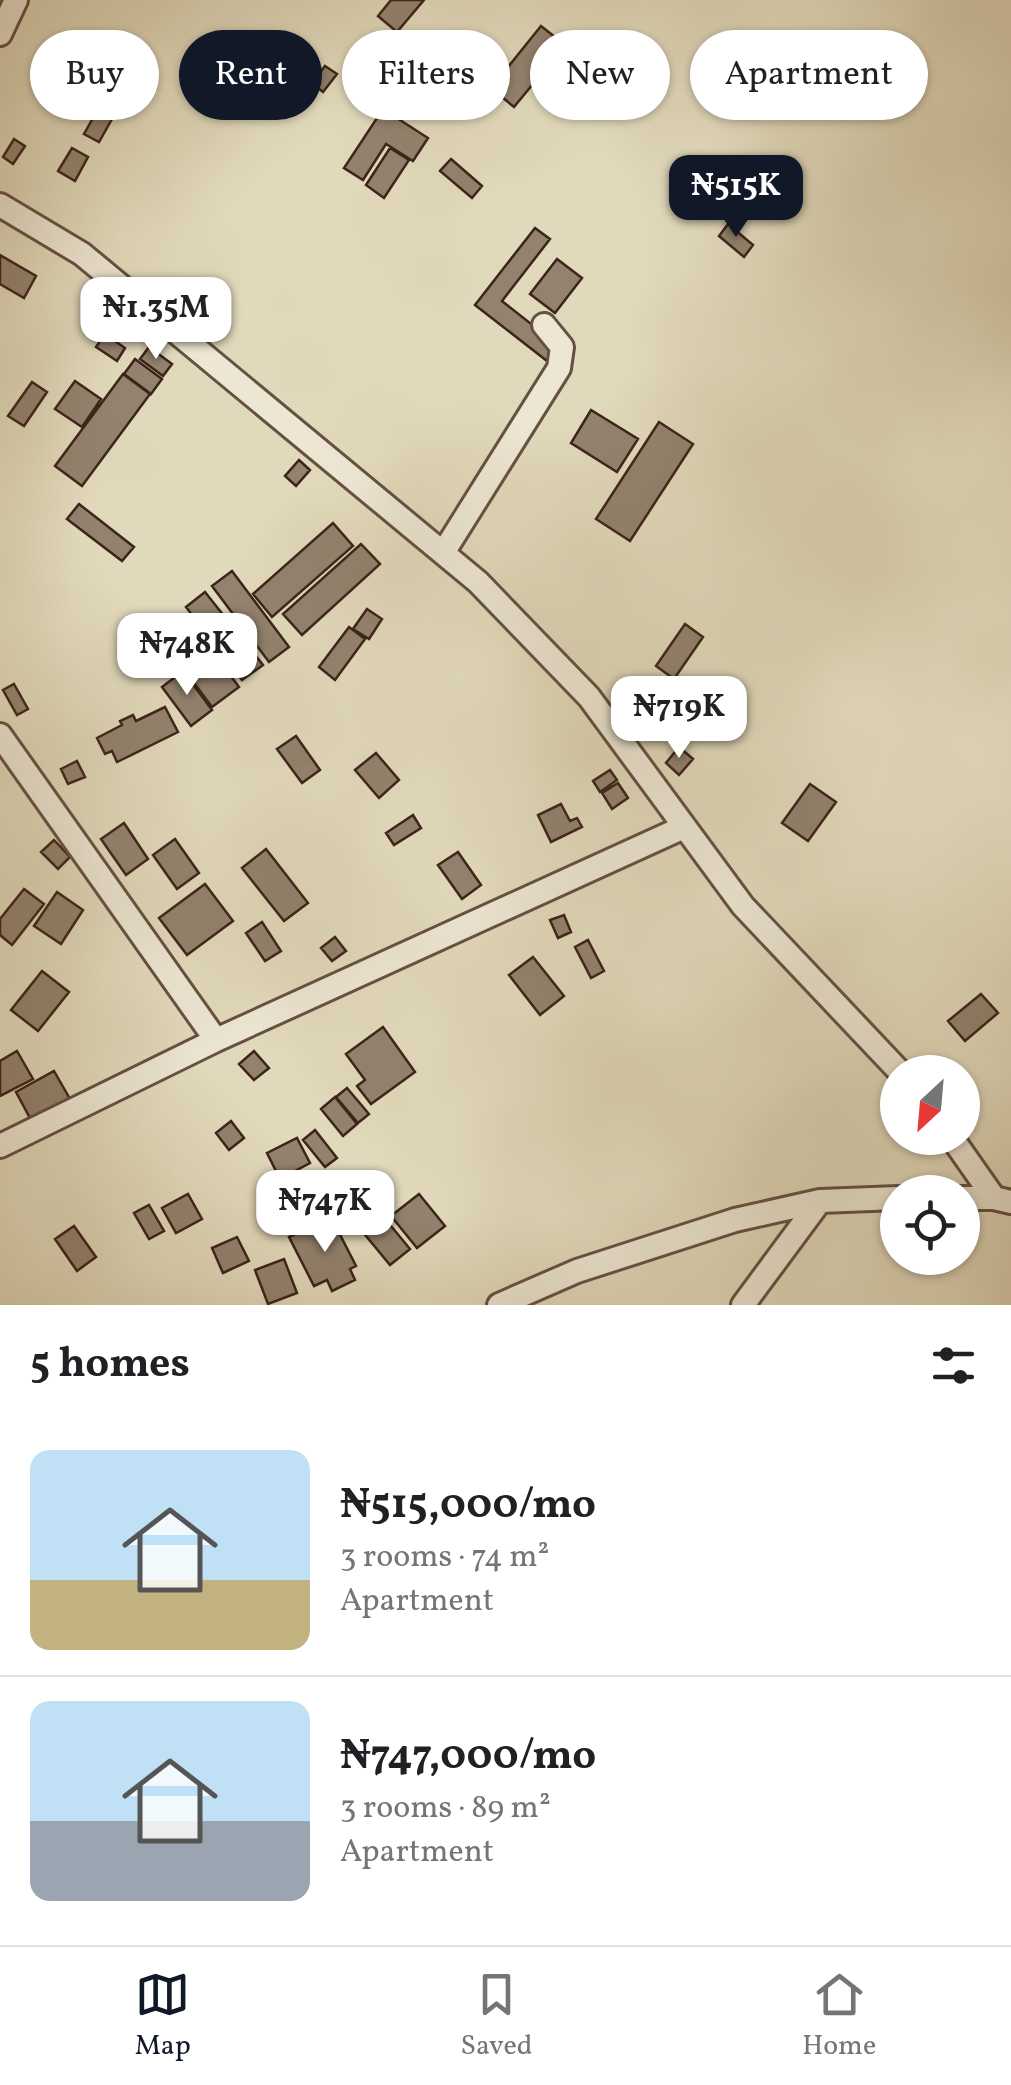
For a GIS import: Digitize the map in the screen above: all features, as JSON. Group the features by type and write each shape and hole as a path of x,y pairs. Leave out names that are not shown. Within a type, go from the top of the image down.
{"street":[{"path":"0,34 16,0"},
{"path":"0,205 82,254 478,582 589,697 743,906 884,1055"},
{"path":"444,553 559,368 562,347 544,325"},
{"path":"0,736 216,1040"},
{"path":"0,1146 216,1040 684,826"},
{"path":"966,1155 1003,1200"},
{"path":"499,1305 577,1270 735,1220 820,1201 880,1199"},
{"path":"743,1305 820,1201"}],"building":[{"path":"391,0 424,0 399,30 378,16"},
{"path":"530,40 530,88 514,107 510,104 510,64"},
{"path":"325,66 337,74 323,92 322,91"},
{"path":"92,120 111,120 99,142 84,134"},
{"path":"376,120 400,120 428,138 413,161 386,144 363,180 344,168"},
{"path":"14,139 25,146 13,164 3,157"},
{"path":"72,148 88,157 75,181 58,171"},
{"path":"390,148 409,160 384,198 366,185"},
{"path":"451,159 482,186 472,198 440,171"},
{"path":"728,224 753,245 744,257 719,236"},
{"path":"535,228 550,239 502,301 559,346 547,361 475,305"},
{"path":"0,255 36,276 24,298 0,284"},
{"path":"557,259 582,278 555,313 530,294"},
{"path":"105,334 125,348 117,361 96,347"},
{"path":"149,347 172,364 163,376 140,359"},
{"path":"135,359 162,379 151,394 124,374"},
{"path":"123,374 150,394 82,486 55,466"},
{"path":"75,381 101,399 82,427 55,409"},
{"path":"32,382 47,392 24,426 8,416"},
{"path":"591,410 638,439 617,472 571,443"},
{"path":"659,422 693,444 630,541 596,519"},
{"path":"299,460 310,470 296,486 285,476"},
{"path":"79,504 134,547 122,561 67,519"},
{"path":"333,523 353,546 272,617 253,594"},
{"path":"361,544 380,564 302,635 283,614"},
{"path":"232,571 289,647 269,662 212,586"},
{"path":"205,592 263,665 242,680 186,607"},
{"path":"367,609 382,619 369,639 353,629"},
{"path":"685,624 703,637 674,679 656,666"},
{"path":"349,627 365,639 335,680 319,667"},
{"path":"215,655 239,687 212,707 188,675"},
{"path":"183,671 212,710 191,726 162,687"},
{"path":"14,684 28,709 17,715 3,690"},
{"path":"165,707 178,732 117,762 112,751 105,754 97,738 133,715 136,721"},
{"path":"296,736 320,770 302,783 277,749"},
{"path":"679,747 693,759 679,775 666,763"},
{"path":"376,753 399,780 379,798 355,770"},
{"path":"77,761 85,777 68,784 61,769"},
{"path":"610,770 617,780 600,792 593,781"},
{"path":"618,783 628,798 612,809 602,793"},
{"path":"810,784 836,802 808,841 782,823"},
{"path":"561,804 570,821 577,818 582,827 551,842 538,815"},
{"path":"413,815 421,828 394,845 386,833"},
{"path":"124,823 148,859 126,875 101,839"},
{"path":"175,839 199,873 177,889 153,855"},
{"path":"54,840 70,857 58,869 41,852"},
{"path":"266,849 308,903 284,921 242,868"},
{"path":"458,852 481,885 462,899 438,865"},
{"path":"205,884 233,921 187,955 159,918"},
{"path":"24,889 44,904 12,945 0,935 0,919"},
{"path":"57,892 83,910 61,944 34,926"},
{"path":"564,915 571,932 558,938 550,920"},
{"path":"262,922 281,951 265,961 246,933"},
{"path":"335,937 346,951 332,961 321,948"},
{"path":"588,940 604,971 591,978 575,947"},
{"path":"533,957 564,996 540,1015 509,975"},
{"path":"42,971 69,992 38,1031 11,1010"},
{"path":"981,994 998,1013 965,1041 948,1021"},
{"path":"383,1027 415,1072 371,1104 357,1086 365,1080 346,1054"},
{"path":"17,1051 33,1079 0,1096 0,1061"},
{"path":"254,1051 269,1068 254,1080 239,1064"},
{"path":"54,1071 70,1099 31,1120 16,1092"},
{"path":"347,1088 369,1114 358,1123 336,1097"},
{"path":"335,1097 357,1124 343,1136 321,1109"},
{"path":"231,1121 244,1138 229,1150 216,1133"},
{"path":"315,1130 337,1158 325,1167 303,1140"},
{"path":"297,1138 310,1163 280,1179 267,1153"},
{"path":"323,1179 337,1205 285,1233 271,1207"},
{"path":"188,1194 202,1219 176,1233 162,1208"},
{"path":"419,1194 445,1226 417,1248 391,1216"},
{"path":"372,1203 410,1249 390,1265 352,1219"},
{"path":"149,1205 164,1231 149,1239 134,1213"},
{"path":"331,1217 356,1266 350,1269 355,1280 332,1291 327,1280 314,1286 289,1237"},
{"path":"74,1226 96,1257 77,1271 55,1239"},
{"path":"237,1237 249,1261 223,1273 212,1248"},
{"path":"284,1259 297,1293 268,1304 255,1270"}]}
